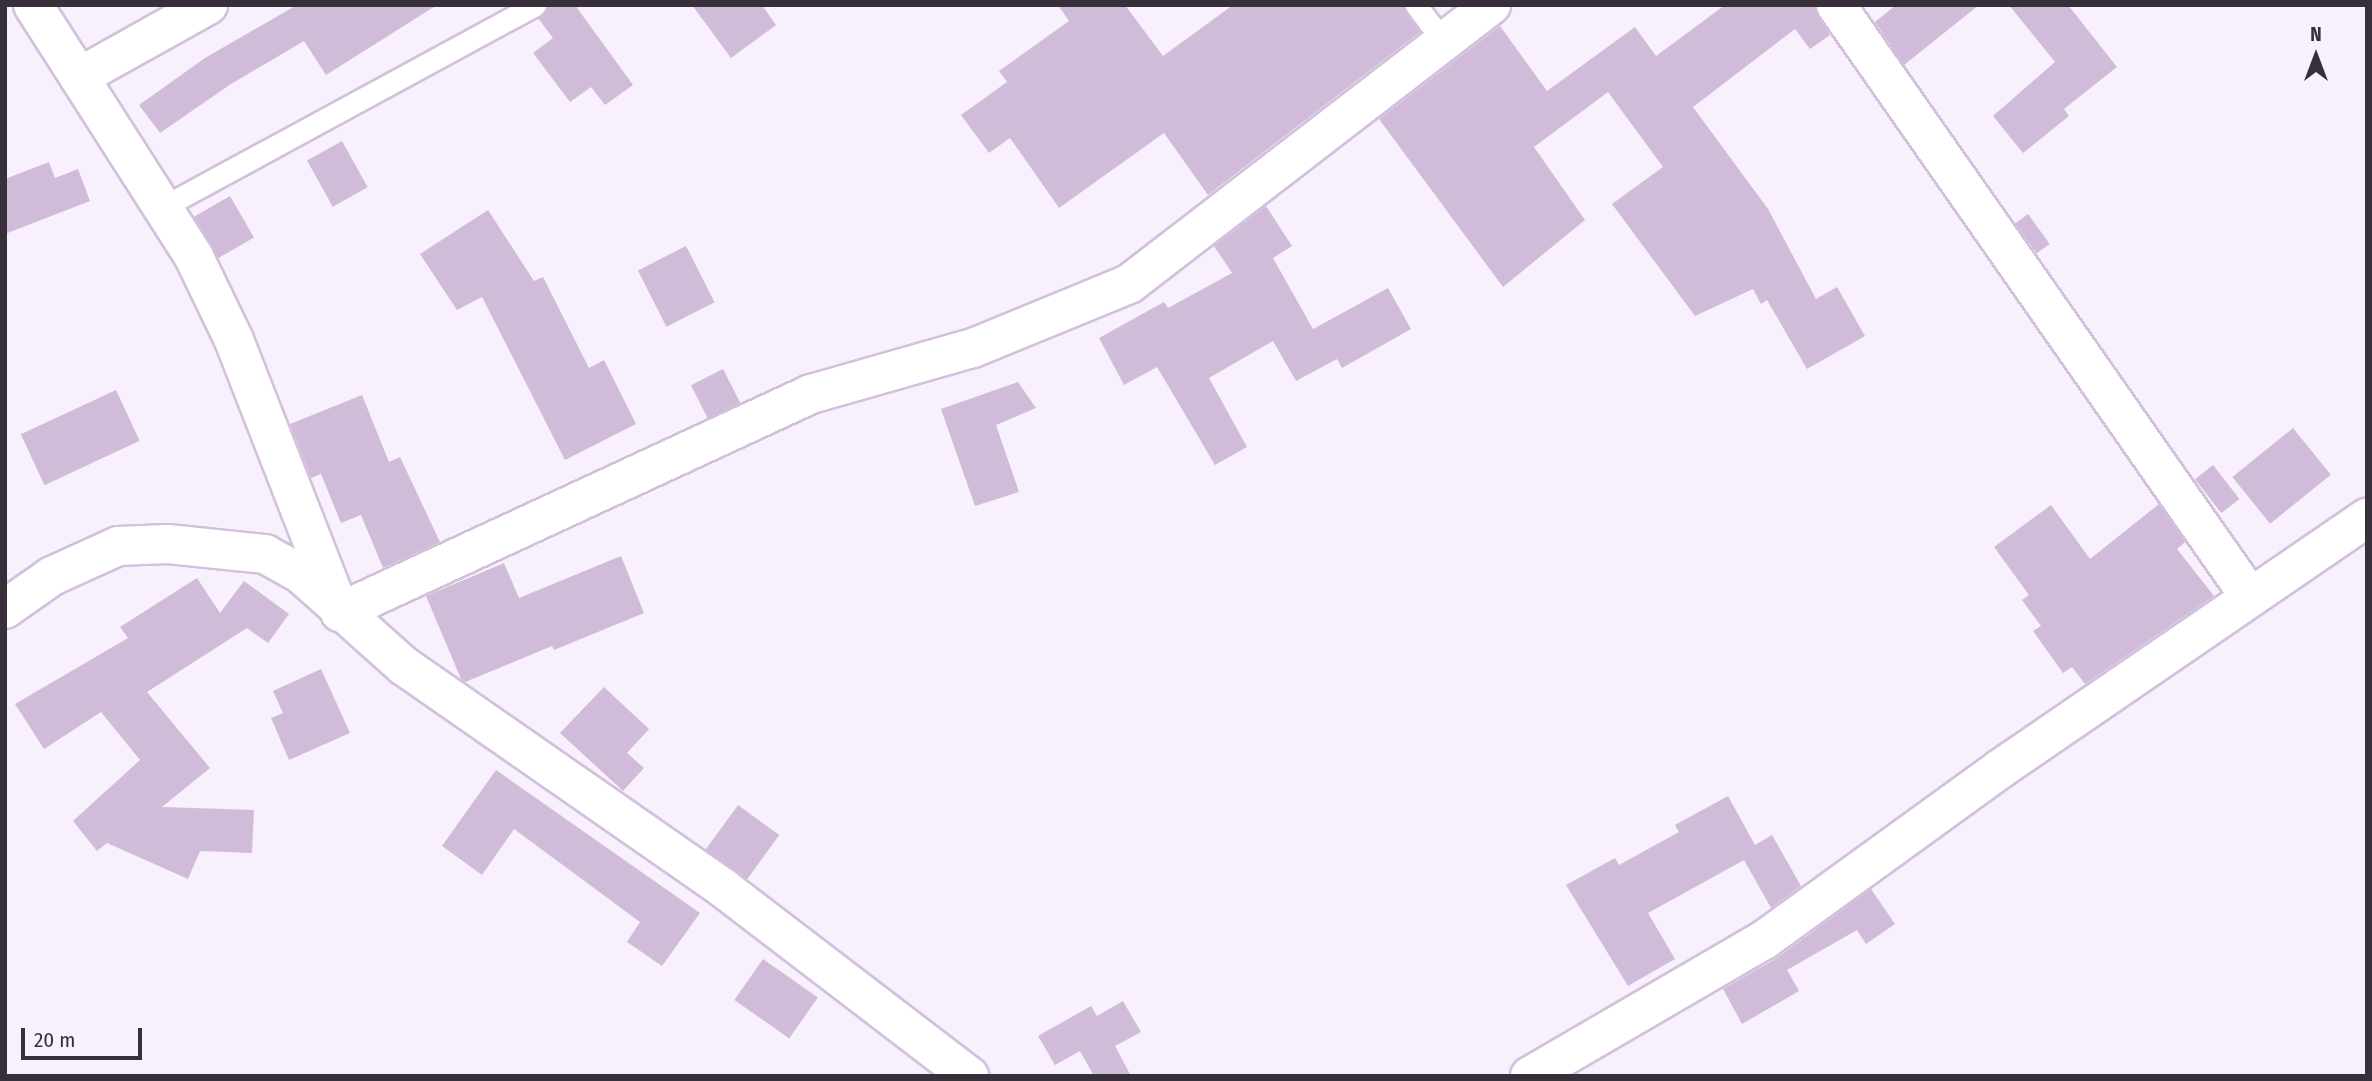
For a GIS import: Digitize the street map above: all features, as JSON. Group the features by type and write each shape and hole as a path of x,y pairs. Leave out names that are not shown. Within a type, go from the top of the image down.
{"street":[{"path":"33,5 194,257 234,340 340,612"},
{"path":"79,77 208,5"},
{"path":"340,612 810,394 973,348 1129,284 1491,5"},
{"path":"1836,5 2250,597"},
{"path":"1530,1076 1764,940 2250,597 2367,518"},
{"path":"5,609 52,576 118,546 168,544 265,554 301,574 340,612 404,666 723,888 969,1076"}],"lane":[{"path":"163,207 535,5"},
{"path":"1416,5 1443,41"}],"building":[{"path":"297,5 437,5 326,75 304,41 231,84 160,133 139,105 205,58"},
{"path":"548,5 575,5 633,85 605,105 591,87 570,102 533,53 553,38 538,18"},
{"path":"692,5 762,5 776,25 731,58"},
{"path":"1058,5 1125,5 1163,56 1233,5 1403,5 1420,32 1208,195 1164,133 1059,208 1010,138 989,153 961,115 1007,82 999,71 1069,21"},
{"path":"1725,5 1814,5 1830,35 1810,49 1795,29 1693,107 1768,209 1816,299 1837,287 1865,336 1807,369 1767,300 1761,304 1753,289 1695,316 1612,204 1663,167 1608,92 1534,147 1585,220 1503,287 1379,119 1500,26 1547,91 1635,27 1656,56"},
{"path":"1896,5 1979,5 1904,65 1875,22"},
{"path":"2009,5 2068,5 2117,67 2064,109 2069,116 2023,153 1993,116 2055,62"},
{"path":"342,141 368,187 333,207 307,160"},
{"path":"49,162 55,178 78,169 90,201 5,234 5,179"},
{"path":"230,196 254,238 218,259 194,217"},
{"path":"1266,206 1292,246 1273,258 1313,329 1388,288 1411,329 1342,368 1337,359 1296,381 1273,341 1209,378 1247,447 1215,465 1157,367 1124,385 1099,338 1164,302 1168,308 1232,273 1214,246"},
{"path":"488,210 534,281 543,277 589,368 604,360 636,424 565,460 482,297 457,310 420,254"},
{"path":"2028,214 2050,244 2037,253 2015,223"},
{"path":"686,246 715,302 666,327 638,271"},
{"path":"723,369 740,403 708,419 691,385"},
{"path":"1018,382 1036,408 996,425 1019,492 975,506 941,409"},
{"path":"116,390 140,441 45,485 21,434"},
{"path":"362,395 389,462 400,457 440,542 383,568 361,515 341,523 321,474 311,478 290,424"},
{"path":"2293,428 2331,475 2270,524 2232,477"},
{"path":"2213,465 2239,499 2221,513 2195,479"},
{"path":"2159,504 2185,542 2177,549 2214,596 2085,684 2072,667 2063,673 2033,631 2041,626 2022,600 2029,595 1994,547 2051,505 2090,559"},
{"path":"621,556 644,613 554,650 552,646 465,682 461,679 426,596 504,563 519,598"},
{"path":"197,578 220,613 244,581 289,614 268,643 247,628 147,692 210,768 162,807 254,810 252,853 200,851 188,879 107,843 97,851 73,821 140,760 101,712 44,749 15,704 128,638 120,627"},
{"path":"321,669 350,733 289,760 271,718 283,713 273,691"},
{"path":"604,687 649,729 627,753 644,768 623,791 560,733"},
{"path":"496,770 700,913 662,966 627,942 640,922 514,829 482,875 442,846"},
{"path":"1728,796 1755,845 1772,835 1801,886 1771,908 1744,860 1648,913 1675,959 1628,986 1566,885 1615,858 1619,865 1679,832 1675,825"},
{"path":"738,805 779,835 747,879 706,849"},
{"path":"1871,889 1895,924 1866,944 1857,930 1787,970 1799,991 1742,1024 1723,989 1777,958"},
{"path":"763,959 818,997 789,1038 734,1000"},
{"path":"1123,1001 1141,1032 1115,1046 1131,1076 1094,1076 1080,1051 1055,1065 1038,1036 1091,1006 1097,1016"}]}
